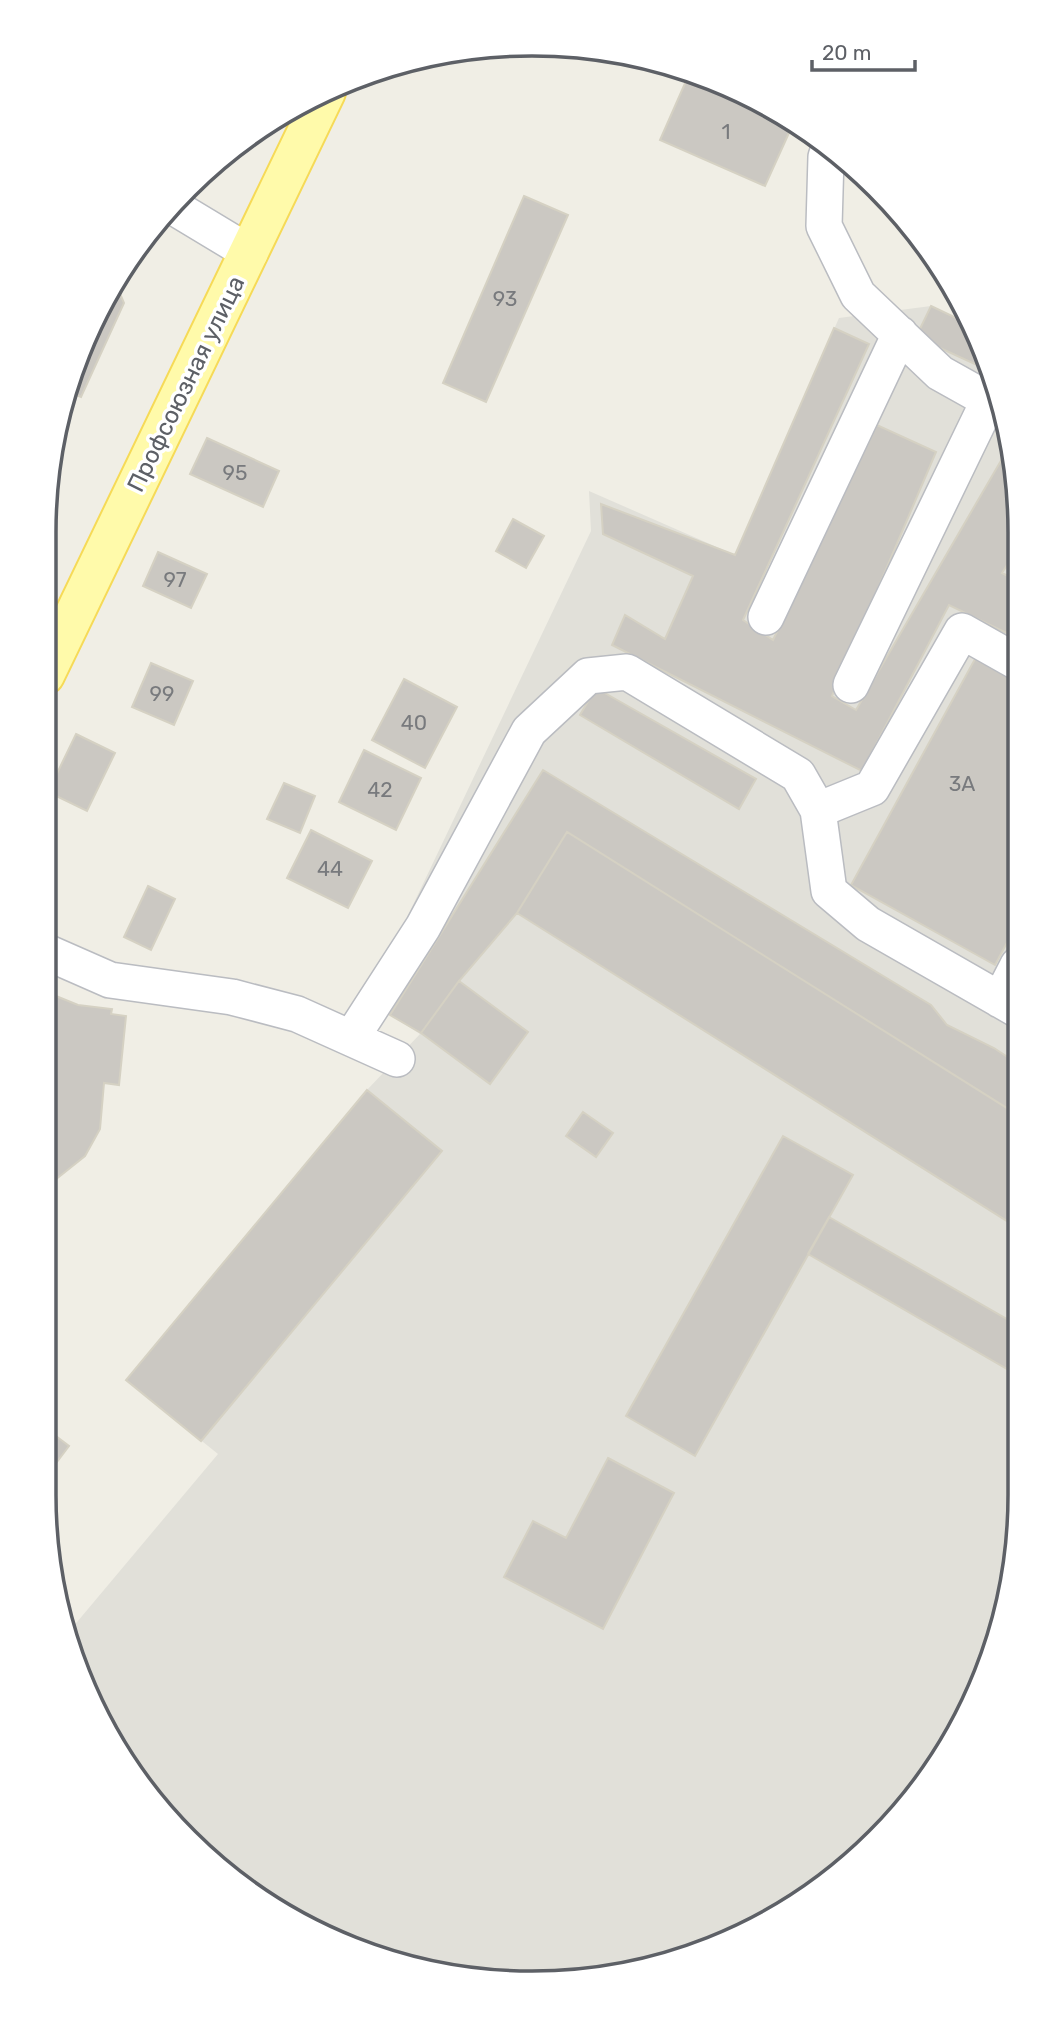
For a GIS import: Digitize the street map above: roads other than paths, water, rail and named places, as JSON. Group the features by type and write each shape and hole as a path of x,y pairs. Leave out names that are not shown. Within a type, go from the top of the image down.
{"main road":[{"name":"Профсоюзная улица","path":"56,652 319,106"}],"street":[{"path":"826,157 824,226 858,295 940,373 989,400"},
{"path":"180,211 250,253"},
{"path":"766,617 900,334"},
{"path":"851,685 992,408"},
{"path":"818,810 872,788 962,631 1008,657"},
{"path":"352,1037 423,927 529,731 588,676 627,673 798,775 818,810 830,891 868,924 1008,1004"},
{"path":"56,956 110,980 232,997 297,1014 397,1059"}]}
